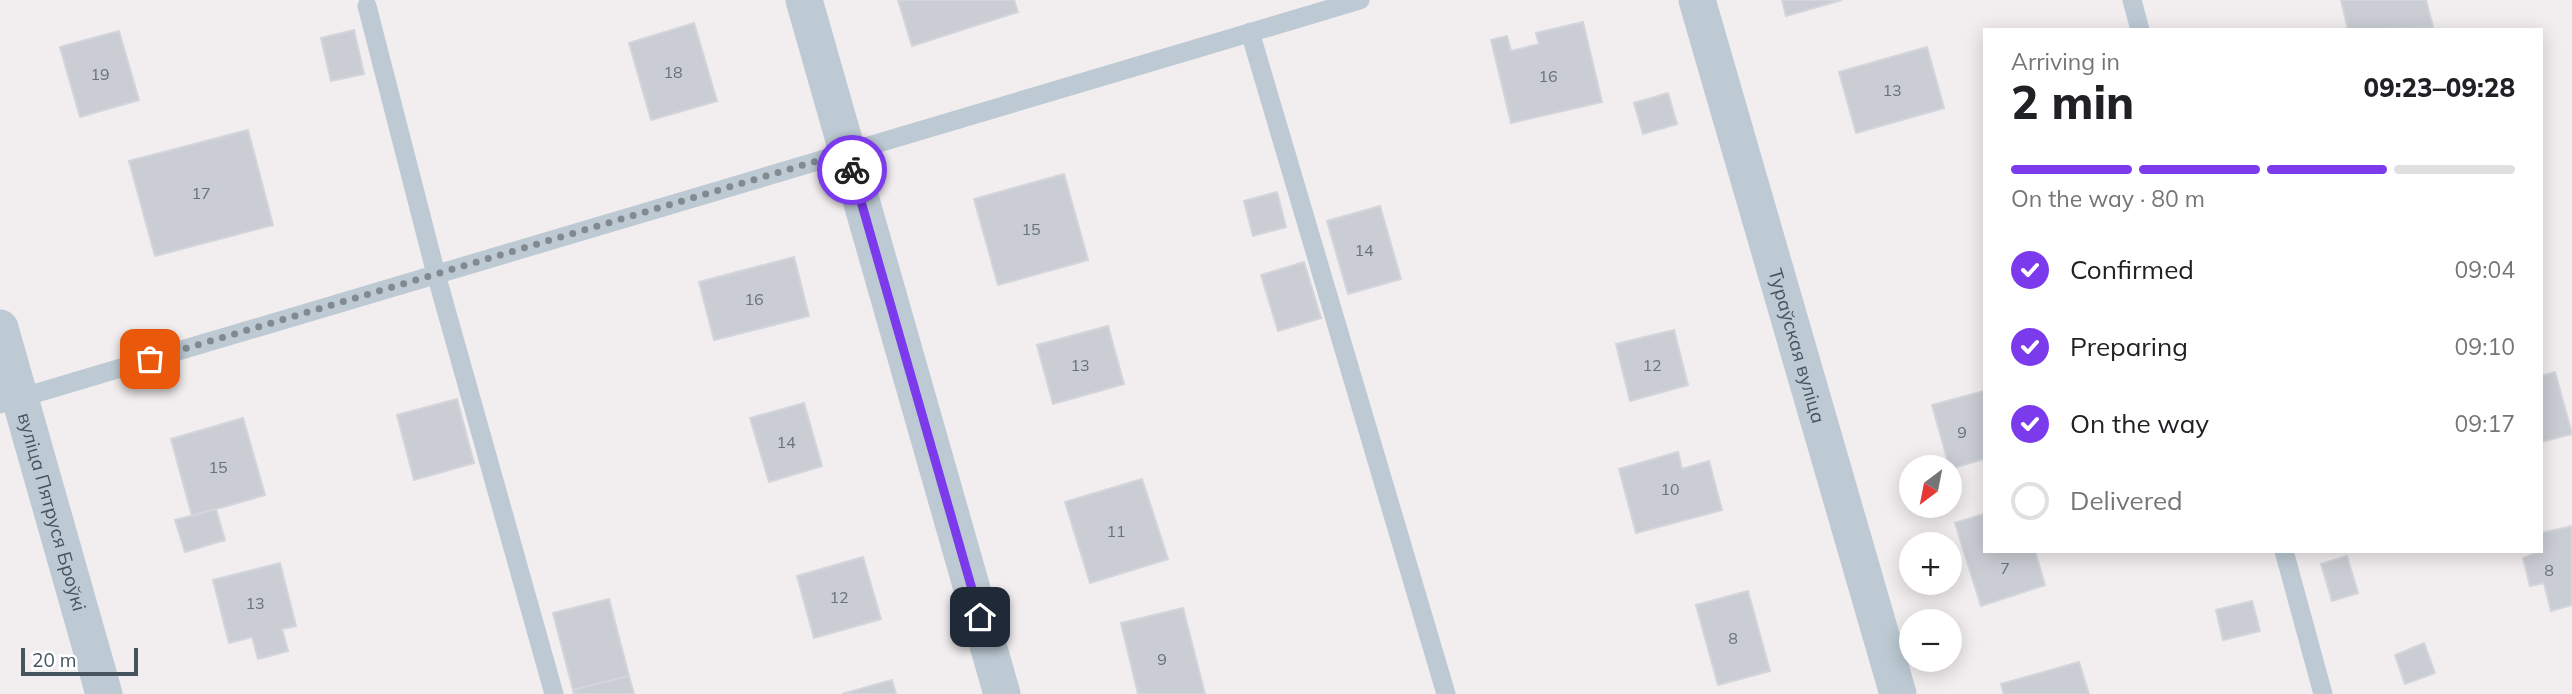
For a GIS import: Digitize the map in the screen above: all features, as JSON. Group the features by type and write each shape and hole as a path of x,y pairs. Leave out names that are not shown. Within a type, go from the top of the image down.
{"street":[{"path":"804,0 1002,694"},
{"name":"Тураўская вуліца","path":"1697,0 1898,694"},
{"name":"вуліца Пятруся Броўкі","path":"0,328 10,401 104,694"}],"lane":[{"path":"10,401 1360,0"},
{"path":"2132,0 2139,28"},
{"path":"367,6 436,274 554,694"},
{"path":"1250,32 1446,694"},
{"path":"2285,553 2323,694"}],"building":[{"path":"898,0 1014,0 1018,12 912,46"},
{"path":"1782,0 1842,0 1786,16"},
{"path":"2341,0 2426,0 2433,27 2405,28 2348,28"},
{"path":"1583,22 1602,102 1511,123 1491,40 1507,36 1511,51 1539,44 1536,33"},
{"path":"694,23 717,101 651,120 629,43"},
{"path":"354,30 364,74 331,81 321,38"},
{"path":"119,31 139,100 80,117 60,47"},
{"path":"1927,47 1944,108 1856,133 1839,72"},
{"path":"1668,93 1677,124 1643,134 1634,103"},
{"path":"248,130 273,225 155,256 129,161"},
{"path":"1064,174 1088,260 998,285 974,199"},
{"path":"1277,192 1286,227 1253,236 1244,201"},
{"path":"1380,206 1401,279 1348,294 1327,221"},
{"path":"794,257 809,316 714,340 699,282"},
{"path":"1304,262 1321,318 1278,331 1261,275"},
{"path":"1108,326 1124,384 1053,404 1037,345"},
{"path":"1674,330 1688,385 1630,401 1616,344"},
{"path":"2555,372 2572,434 2543,441 2543,375"},
{"path":"1983,391 1983,459 1962,465 1962,455 1946,455 1932,405"},
{"path":"457,399 474,463 414,480 397,415"},
{"path":"804,403 822,466 769,482 750,418"},
{"path":"243,418 265,495 192,516 171,439"},
{"path":"1678,452 1682,469 1709,461 1722,510 1636,533 1619,469"},
{"path":"1142,479 1168,559 1090,583 1065,502"},
{"path":"216,509 225,540 185,552 175,520"},
{"path":"1983,514 1983,553 2036,553 2045,585 1981,606 1962,545 1962,532 1958,532 1955,523"},
{"path":"2572,526 2572,605 2551,611 2544,583 2530,586 2523,558 2543,553 2543,533"},
{"path":"2347,556 2358,593 2332,601 2321,564"},
{"path":"863,557 881,619 814,638 797,576"},
{"path":"280,563 296,626 282,629 288,651 258,659 252,637 229,643 213,580"},
{"path":"1748,591 1770,671 1718,685 1696,605"},
{"path":"609,599 629,676 573,690 553,613"},
{"path":"2252,601 2260,631 2223,640 2216,610"},
{"path":"1183,608 1205,694 1138,694 1121,623"},
{"path":"2424,643 2435,673 2405,684 2395,655"},
{"path":"2079,662 2089,694 2004,694 2001,684"},
{"path":"629,676 634,694 574,694 573,690"},
{"path":"892,680 896,694 842,694"}],"way so far":[{"path":"150,359 847,152 852,170"}],"route":[{"path":"852,170 980,617"}]}
